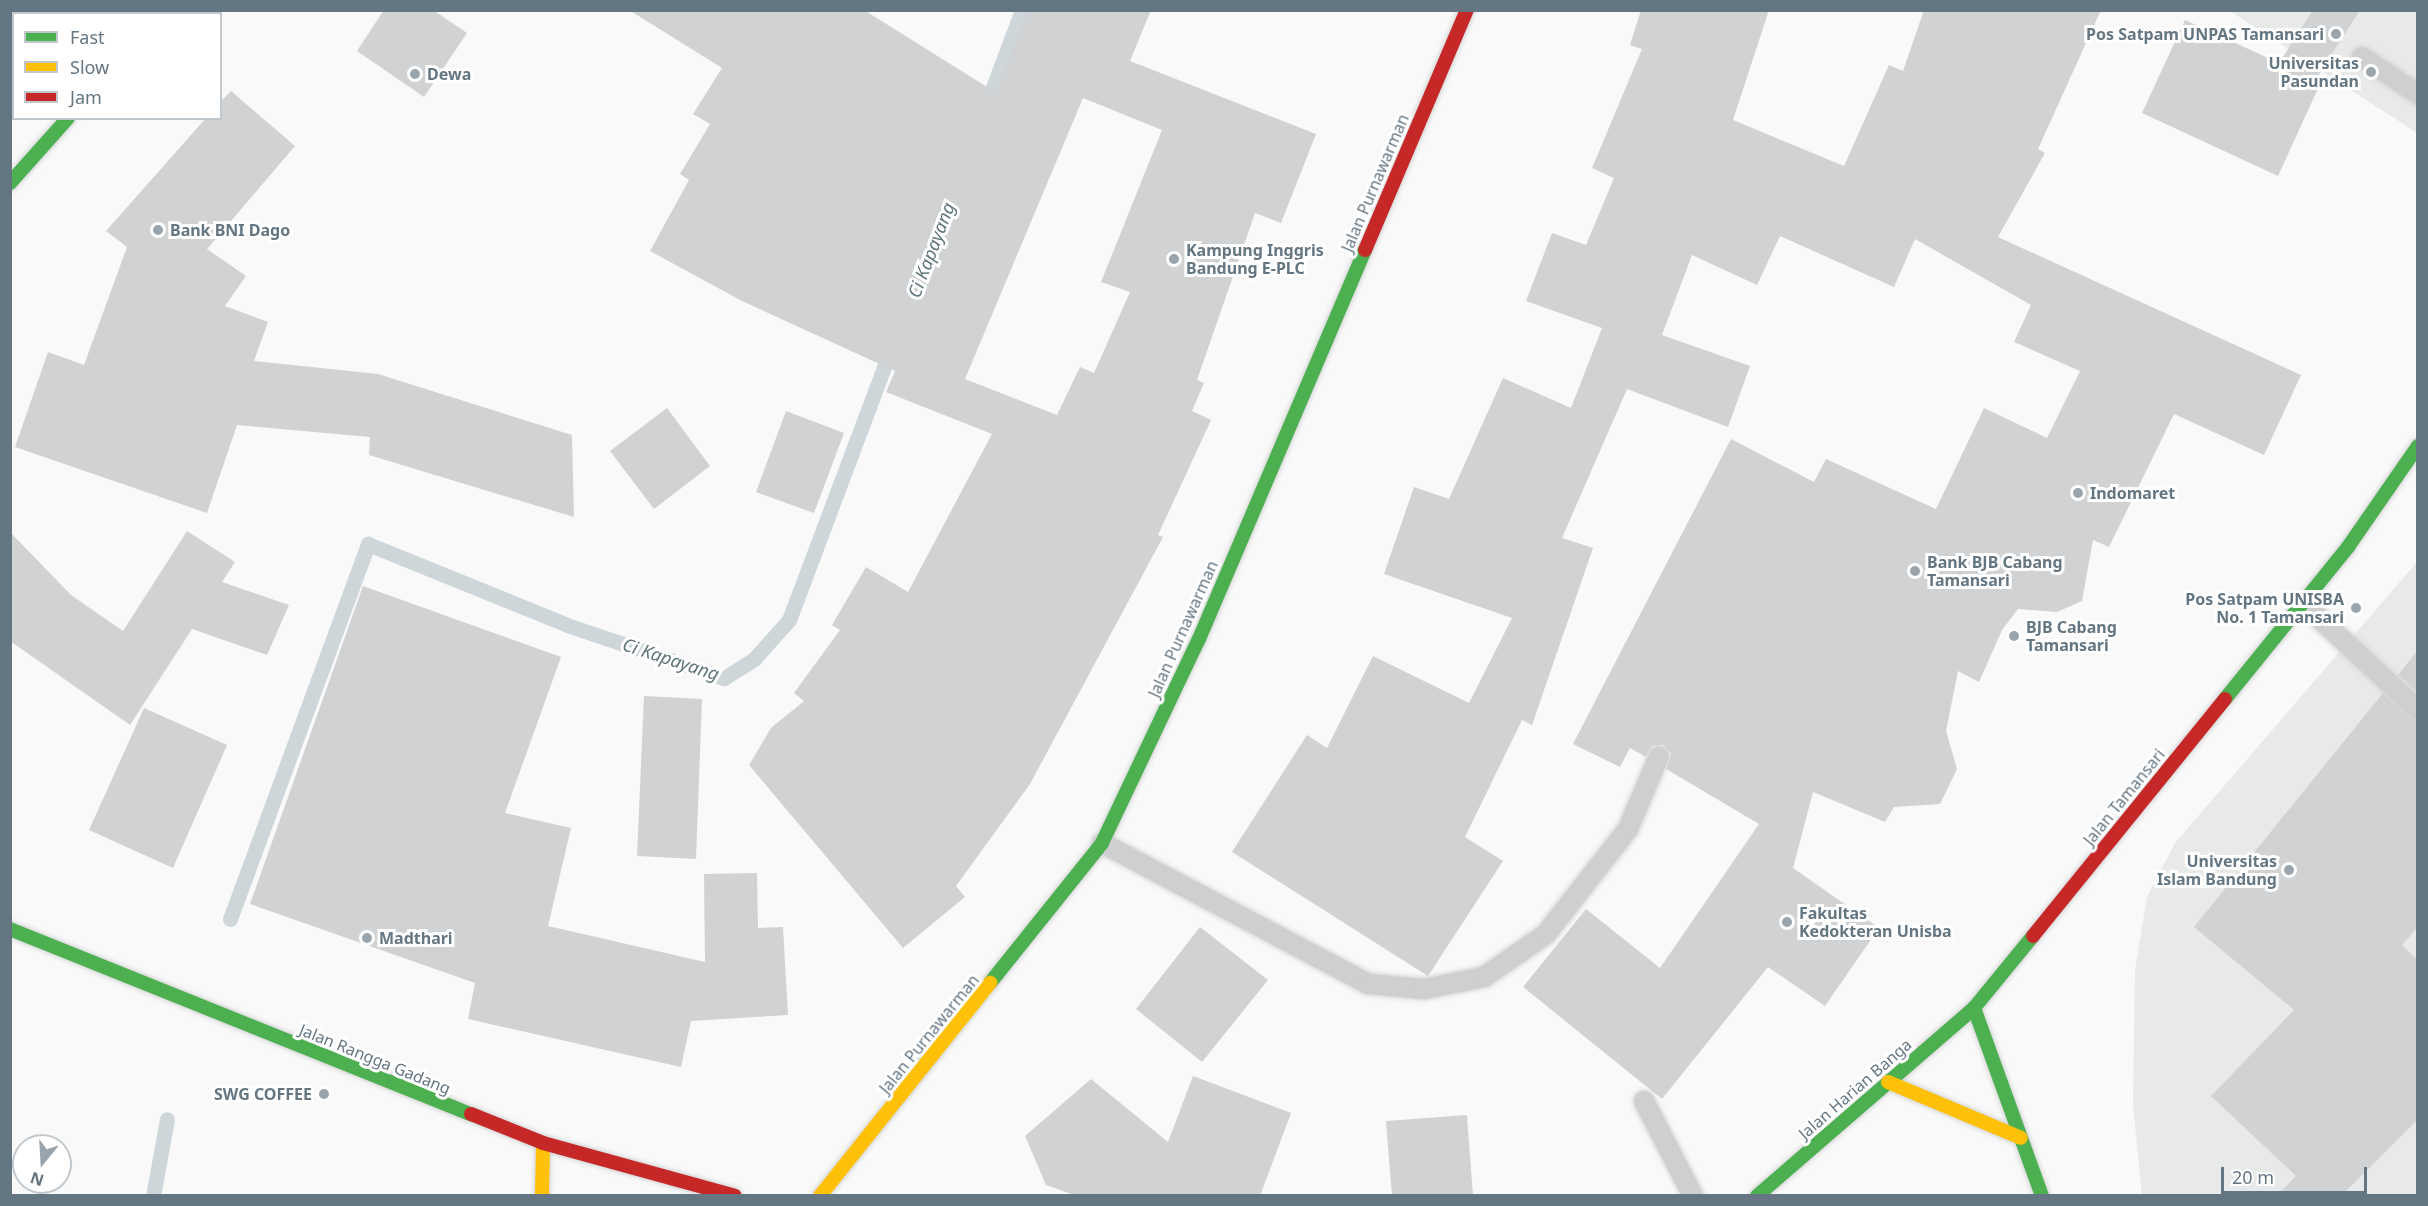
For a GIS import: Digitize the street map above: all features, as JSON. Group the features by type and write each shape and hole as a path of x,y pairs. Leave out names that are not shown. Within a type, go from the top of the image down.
{"street":[{"name":"Jalan Purnawarman","path":"820,1196 1102,843 1198,639 1467,10"},
{"path":"10,183 66,120"},
{"name":"Jalan Tamansari","path":"1974,1008 2302,603 2418,446"},
{"name":"Jalan Rangga Gadang","path":"10,929 543,1143 735,1196"},
{"path":"1974,1008 2042,1196"},
{"name":"Jalan Harian Banga","path":"1757,1196 1974,1008"},
{"path":"1888,1082 2021,1138"},
{"path":"542,1196 543,1143"}],"lane":[{"path":"2362,57 2418,94"},
{"path":"2302,603 2418,710"},
{"path":"1102,843 1368,984 1424,989 1484,978 1546,934 1628,829 1659,756"},
{"path":"1644,1101 1693,1196"}],"shaded area":[{"name":"Universitas Pasundan","path":"2230,11 2417,11 2417,133"},
{"name":"Universitas Islam Bandung","path":"2417,562 2417,1195 2142,1196 2133,1105 2135,970 2147,897 2175,843"}],"building":[{"name":"Dewa","path":"384,10 433,10 467,33 424,97 357,51"},
{"path":"629,10 864,10 995,92 1029,10 1151,10 1130,61 1316,134 1281,223 1255,213 1197,380 1204,383 1192,411 1211,420 1158,535 1163,537 1030,784 956,886 965,897 903,948 749,765 771,728 804,701 794,693 840,630 832,625 866,567 908,592 992,434 886,392 895,371 742,301 650,251 689,180 680,174 710,124 693,114 722,68","holes":["1083,98 1162,130 1101,282 1130,292 1094,373 1080,367 1057,415 965,379"]},
{"path":"1641,10 1769,10 1733,120 1844,166 1889,65 1903,71 1924,10 2101,10 2038,149 2045,153 1998,237 2301,375 2264,455 2174,414 2109,547 2093,540 2082,601 2057,612 2018,609 2002,630 1979,682 1958,671 1946,731 1957,769 1940,804 1894,807 1885,822 1813,792 1793,868 1879,928 1825,1006 1768,967 1662,1099 1523,987 1586,909 1660,968 1759,824 1666,769 1671,754 1663,745 1652,746 1646,757 1630,748 1620,767 1573,744 1731,439 1814,482 1826,459 1936,509 1984,408 2047,438 2080,371 2014,342 2031,305 1915,239 1894,287 1780,236 1757,285 1692,255 1662,335 1750,366 1728,427 1627,389 1562,538 1593,548 1532,725 1522,720 1465,837 1503,861 1428,976 1232,852 1307,735 1327,748 1373,656 1469,703 1512,618 1384,574 1414,487 1449,499 1503,378 1571,408 1602,328 1526,301 1552,233 1586,245 1614,178 1592,168 1642,49 1630,45"},
{"path":"2313,10 2360,10 2316,79 2321,82 2278,176 2142,113 2185,20 2279,63"},
{"path":"231,91 295,146 207,249 246,276 225,306 268,322 254,361 378,374 572,435 574,517 369,455 370,437 237,425 207,513 15,447 48,352 84,365 127,247 106,231 204,120 222,120 222,100"},
{"path":"667,408 710,466 654,509 610,451"},
{"path":"786,411 844,433 814,513 756,492"},
{"path":"187,531 235,562 222,582 289,605 267,655 192,629 130,725 10,641 10,532 71,595 123,631"},
{"path":"363,586 561,657 505,813 571,828 548,926 705,962 704,874 757,873 758,928 783,927 788,1015 691,1021 681,1067 468,1019 475,983 250,904"},
{"path":"2418,650 2418,693 2398,675"},
{"path":"2383,693 2418,722 2418,927 2402,945 2418,960 2418,1119 2341,1196 2277,1196 2296,1176 2211,1096 2294,1010 2194,927"},
{"path":"644,696 702,699 696,859 637,856"},
{"path":"144,708 227,745 173,868 89,830"},
{"path":"1200,927 1268,980 1202,1062 1136,1009"},
{"path":"1193,1076 1291,1113 1260,1196 1077,1196 1046,1185 1025,1136 1091,1079 1168,1142"},
{"path":"1467,1115 1473,1196 1392,1196 1386,1121"}],"waterway":[{"name":"Ci Kapayang","path":"985,109 1022,10"},
{"name":"Ci Kapayang","path":"230,919 368,544 567,625 724,678 754,659 789,620 891,349"},
{"name":"Ci Kapayang","path":"153,1196 167,1119"}],"traffic: fast":[{"path":"10,183 66,120"},
{"path":"990,983 1102,843 1199,639 1365,250"},
{"path":"2225,699 2348,547 2418,446"},
{"path":"10,929 471,1114"},
{"path":"1757,1196 1974,1008 2033,936"},
{"path":"1974,1008 2042,1196"}],"traffic: slow":[{"path":"820,1196 990,983"},
{"path":"1888,1082 2021,1138"},
{"path":"542,1196 543,1143"}],"traffic: jam":[{"path":"1365,250 1467,10"},
{"path":"2033,936 2225,699"},
{"path":"471,1114 543,1143 735,1196"}],"place":[{"name":"Pos Satpam UNPAS Tamansari","path":"2336,34"},
{"name":"Universitas Pasundan","path":"2371,72"},
{"name":"Dewa","path":"415,74"},
{"name":"Bank BNI Dago","path":"158,230"},
{"name":"Kampung Inggris Bandung E-PLC","path":"1174,259"},
{"name":"Indomaret","path":"2078,493"},
{"name":"Bank BJB Cabang Tamansari","path":"1915,571"},
{"name":"Pos Satpam UNISBA No. 1 Tamansari","path":"2356,608"},
{"name":"BJB Cabang Tamansari","path":"2014,636"},
{"name":"Universitas Islam Bandung","path":"2289,870"},
{"name":"Fakultas Kedokteran Unisba","path":"1787,922"},
{"name":"Madthari","path":"367,938"},
{"name":"SWG COFFEE","path":"324,1094"}]}
